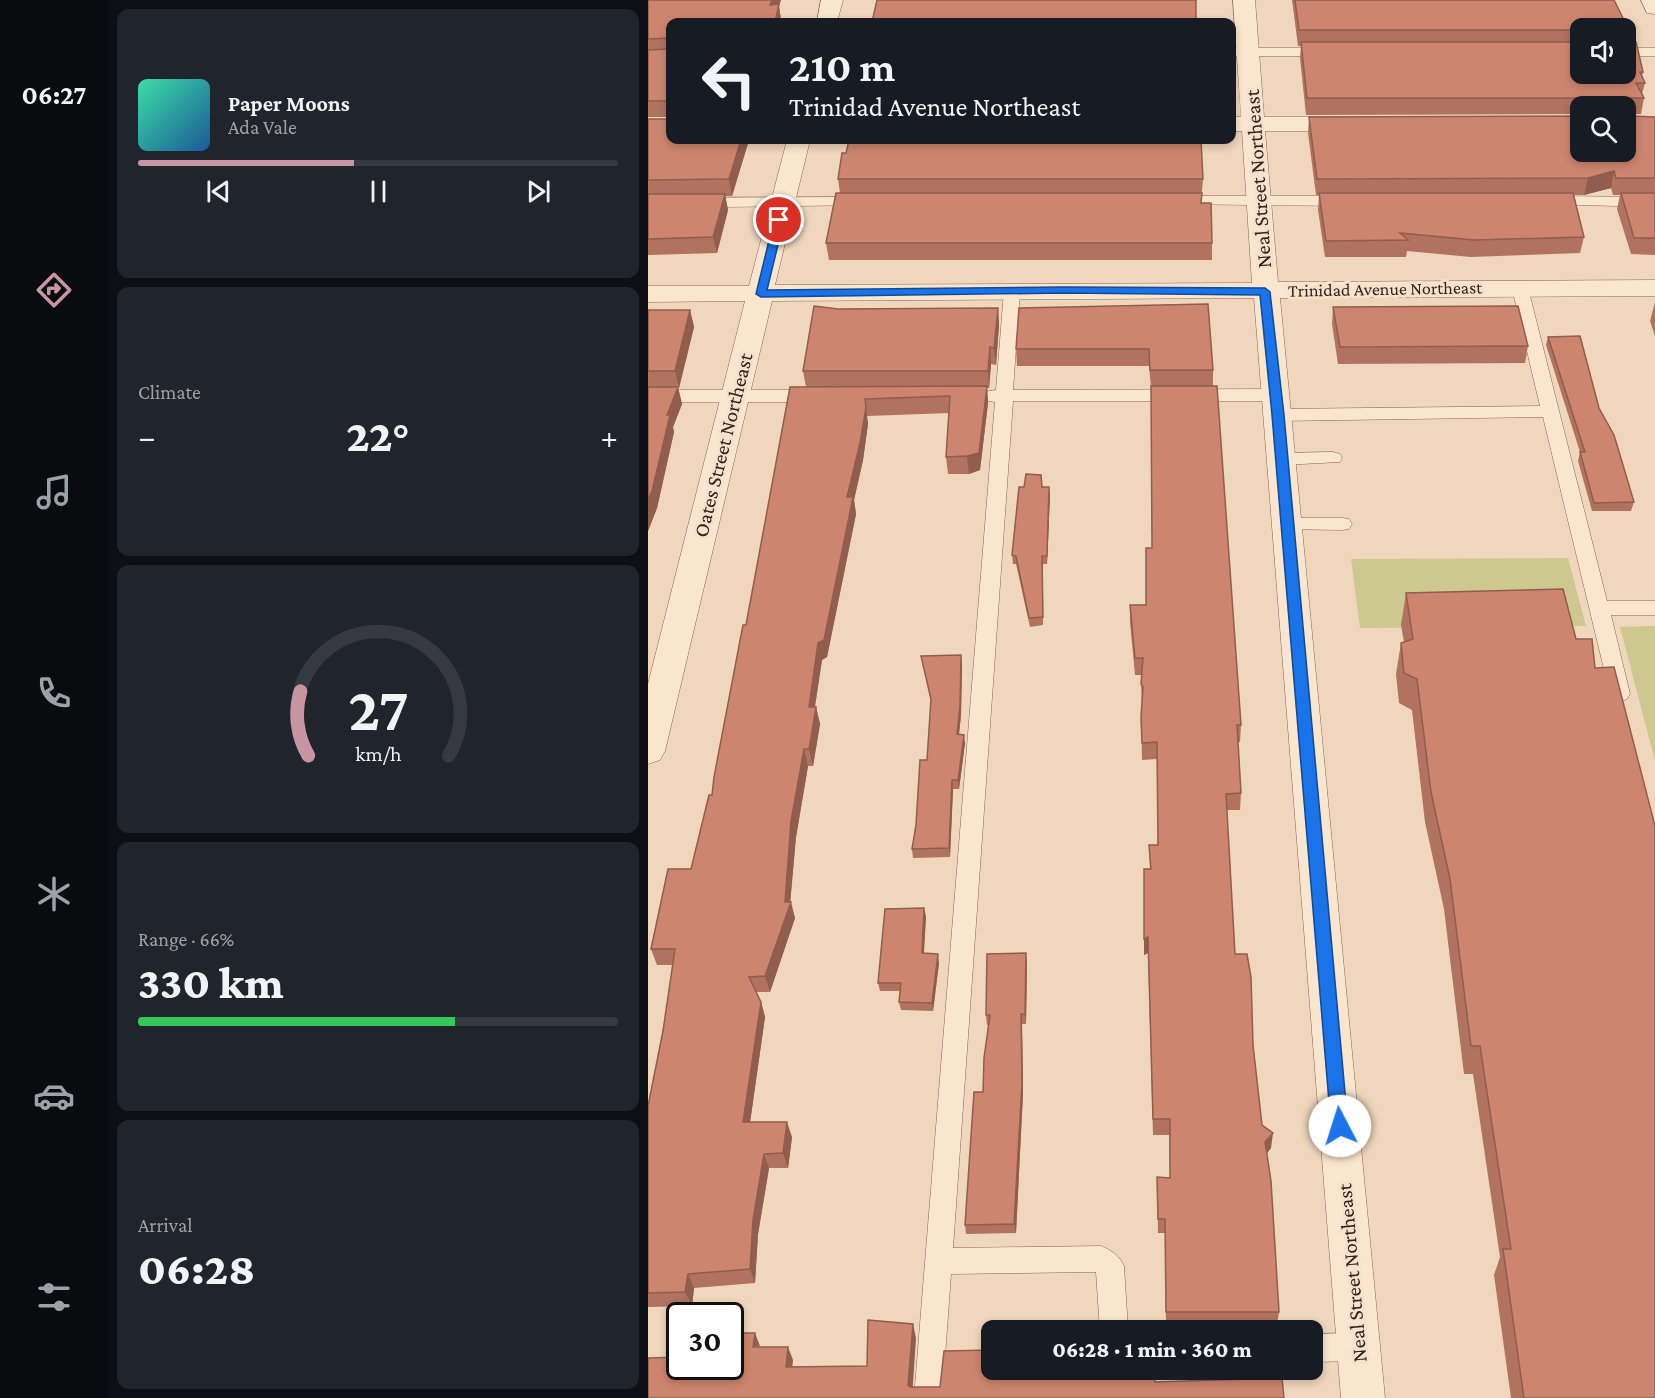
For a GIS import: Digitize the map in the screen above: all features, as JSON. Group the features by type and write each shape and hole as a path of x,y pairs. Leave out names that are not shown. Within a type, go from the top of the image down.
{"street":[{"path":"828,18 832,0"},
{"name":"Neal Street Northeast","path":"1244,0 1240,52 1243,124 1260,200 1265,292 1282,459 1363,1398"},
{"path":"1652,0 1655,8"},
{"path":"1243,124 1377,123"},
{"name":"Oates Street Northeast","path":"648,751 797,144"},
{"name":"Trinidad Avenue Northeast","path":"648,294 1655,288"}],"lane":[{"path":"1240,52 1342,52"},
{"path":"1636,52 1655,52"},
{"path":"648,203 881,201"},
{"path":"1161,201 1357,201"},
{"path":"1536,201 1655,202"},
{"path":"1520,288 1624,711"},
{"path":"928,1398 1012,291"},
{"path":"648,396 837,396"},
{"path":"967,396 1551,411"},
{"path":"1282,459 1333,458"},
{"path":"1287,524 1342,524"},
{"path":"1599,608 1655,608"},
{"path":"938,1261 1101,1259 1110,1266 1113,1320"},
{"path":"1323,1348 1358,1347"}],"shaded area":[{"path":"1568,558 1586,626 1360,628 1351,559"},
{"path":"1655,626 1655,761 1620,627"}],"building":[{"path":"648,0 772,0 770,5 779,4 776,18 666,18 666,38 648,39"},
{"path":"877,0 1196,0 1196,18 873,18"},
{"path":"1295,0 1614,0 1623,18 1570,18 1570,30 1299,30"},
{"path":"1301,42 1570,42 1570,84 1636,83 1644,98 1570,96 1570,98 1307,98"},
{"path":"1636,42 1643,72 1640,72 1645,83 1636,83"},
{"path":"666,49 666,101 648,101 648,50"},
{"path":"1570,116 1570,162 1636,162 1636,116 1655,117 1655,178 1616,178 1614,171 1588,178 1317,179 1309,117"},
{"path":"648,119 666,119 666,144 740,144 729,179 648,180"},
{"path":"848,144 1201,144 1203,179 838,179 842,153 846,153"},
{"path":"836,193 1202,193 1201,203 1211,203 1212,243 826,243"},
{"path":"1319,193 1573,193 1584,237 1474,240 1400,233 1408,240 1326,241"},
{"path":"1621,193 1655,193 1655,238 1634,238"},
{"path":"648,194 725,194 713,237 648,239"},
{"path":"1208,304 1213,370 1150,370 1149,349 1016,349 1019,308"},
{"path":"814,306 838,309 998,308 994,348 990,347 988,371 803,371"},
{"path":"1518,306 1528,346 1340,347 1333,307"},
{"path":"648,310 690,310 675,371 648,371"},
{"path":"1580,336 1599,408 1614,435 1634,502 1594,503 1580,452 1585,452 1548,337"},
{"path":"987,386 979,453 967,456 946,457 950,396 865,399 866,407 860,443 847,497 853,497 824,640 818,643 809,707 816,707 809,749 804,749 791,821 785,902 791,902 765,976 749,977 761,1002 743,1122 787,1122 783,1153 764,1154 753,1220 750,1269 688,1274 685,1292 648,1293 648,1106 663,1031 675,949 651,949 668,869 691,869 709,795 712,795 790,387"},
{"path":"1151,386 1217,386 1241,725 1237,725 1241,793 1226,794 1235,954 1247,954 1251,977 1253,1045 1262,1125 1273,1133 1265,1142 1271,1181 1279,1312 1166,1312 1165,1219 1158,1219 1157,1177 1170,1178 1170,1119 1153,1119 1148,937 1144,939 1144,869 1151,869 1149,845 1158,845 1157,742 1142,743 1143,658 1135,658 1130,605 1146,605 1146,548 1152,548"},
{"path":"648,387 678,387 667,415 670,415 648,500"},
{"path":"1026,474 1041,475 1042,487 1049,487 1047,556 1042,556 1043,617 1029,618 1016,556 1012,555 1019,487 1024,487"},
{"path":"1563,589 1576,639 1592,639 1595,668 1614,667 1655,826 1655,1398 1524,1398 1503,1249 1511,1249 1480,1046 1471,1046 1450,879 1431,792 1417,679 1404,673 1401,643 1413,639 1406,593"},
{"path":"961,655 957,734 964,735 958,780 952,780 949,848 912,849 916,825 920,760 927,760 931,699 921,656"},
{"path":"924,908 922,953 938,954 932,1003 899,1002 901,983 878,983 885,909"},
{"path":"1026,953 1025,1014 1021,1014 1022,1083 1014,1224 965,1225 974,1092 983,1092 984,1058 990,1015 986,1015 987,954"},
{"path":"868,1320 913,1324 908,1385 910,1387 940,1387 944,1351 981,1350 981,1380 1155,1380 1155,1382 1282,1380 1284,1398 648,1398 648,1358 666,1357 666,1380 744,1380 744,1333 755,1333 753,1347 788,1347 786,1367 867,1366"}],"route":[{"path":"779,220 761,294 1064,290 1265,292 1278,415 1340,1126"}]}
